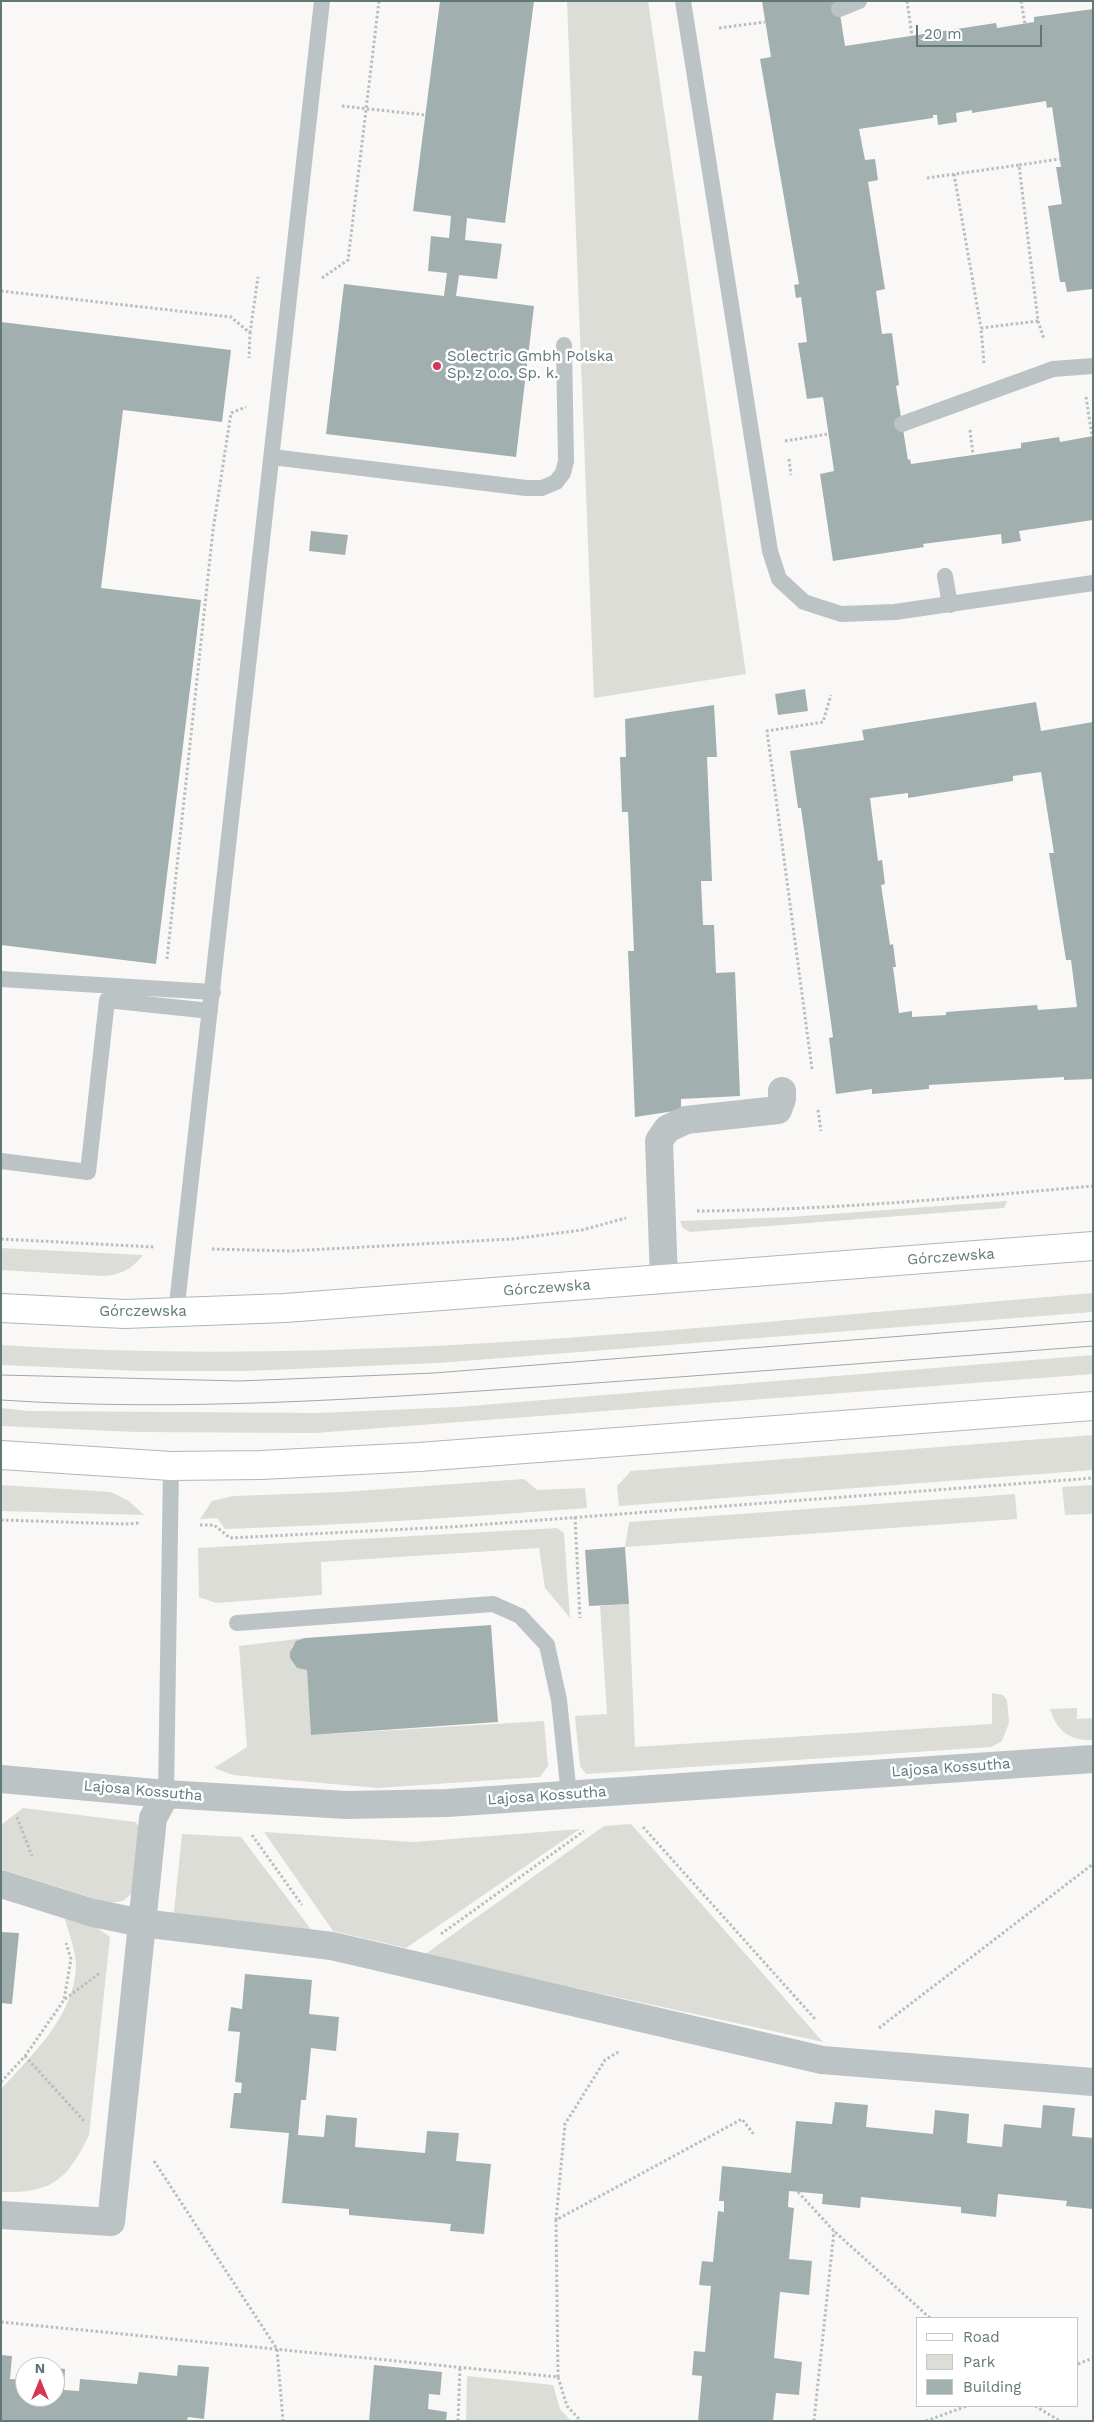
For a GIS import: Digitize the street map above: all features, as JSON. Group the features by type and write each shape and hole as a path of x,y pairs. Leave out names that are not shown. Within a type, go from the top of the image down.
{"main road":[{"name":"Górczewska","path":"1,1308 125,1314 285,1308 1093,1246"},
{"path":"1,1455 171,1466 261,1465 419,1457 1093,1406"}],"street":[{"path":"664,1278 659,1141 667,1129 686,1120 778,1110 782,1099 782,1092"},
{"name":"Lajosa Kossutha","path":"1,1779 166,1794 346,1806 447,1803 1093,1759"},
{"path":"1,2215 111,2222 153,1818 166,1794"},
{"path":"1,1884 93,1913 142,1923 332,1946 822,2060 842,2056 1093,2082"}],"lane":[{"path":"176,1313 322,1"},
{"path":"683,1 770,551 779,579 804,602 841,614 895,612 1093,583"},
{"path":"839,9 859,1"},
{"path":"272,457 509,486 542,488 556,482 563,473 566,461 564,345"},
{"path":"902,424 1053,369 1087,366"},
{"path":"946,576 950,604"},
{"path":"1,979 212,992"},
{"path":"1,1162 88,1172 107,1000 210,1011"},
{"path":"166,1794 172,1525 171,1466"},
{"path":"237,1623 493,1604 520,1616 547,1645 559,1700 569,1795"}],"path":[{"path":"322,279 348,260 379,1"},
{"path":"907,1 912,36"},
{"path":"1021,1 1025,24"},
{"path":"717,19 720,37"},
{"path":"719,28 765,22"},
{"path":"311,102 425,115"},
{"path":"927,178 1060,159"},
{"path":"981,328 1038,321 1019,164"},
{"path":"954,174 981,328 987,394"},
{"path":"1,291 231,317 250,333 249,361"},
{"path":"1087,366 1092,436"},
{"path":"166,968 213,530 232,412 246,407 247,398"},
{"path":"783,431 787,448"},
{"path":"785,441 828,434"},
{"path":"788,456 791,479"},
{"path":"813,1073 767,731 823,722 831,695"},
{"path":"817,1102 821,1131"},
{"path":"1,1239 184,1249 290,1250 512,1239 582,1230 634,1216 662,1213 905,1203 1093,1186"},
{"path":"1,1520 126,1524 151,1521 172,1525 214,1525 230,1538 450,1527 1093,1478"},
{"path":"575,1517 580,1618"},
{"path":"1,2082 25,2056 64,2000 71,1959 62,1930 16,1816"},
{"path":"642,1826 728,1920 842,2056 1093,1864"},
{"path":"403,1962 589,1827"},
{"path":"250,1832 332,1946"},
{"path":"581,2421 567,2406 558,2377 556,2220 565,2124 605,2060 660,2023"},
{"path":"25,2056 118,2157"},
{"path":"122,2112 277,2349 282,2421"},
{"path":"556,2220 742,2119 755,2136"},
{"path":"798,2192 834,2231 929,2317"},
{"path":"814,2421 834,2231"},
{"path":"1,2322 558,2377"},
{"path":"1079,2364 1093,2358"},
{"path":"458,2421 460,2367"},
{"path":"926,2421 964,2407"},
{"path":"1037,2407 1060,2421"}],"green space":[{"path":"567,1 648,1 746,674 594,698"},
{"path":"1007,1201 1004,1208 690,1232 683,1228 680,1221 791,1217"},
{"path":"1,1248 143,1255 126,1270 103,1276 1,1270"},
{"path":"1093,1293 1093,1312 438,1363 247,1371 139,1371 1,1365 1,1345 137,1351 274,1351 411,1347 684,1329"},
{"path":"1093,1355 1093,1374 315,1433 136,1432 1,1426 1,1408 28,1411 319,1413 458,1407"},
{"path":"1093,1435 1093,1470 619,1506 617,1486 631,1471"},
{"path":"524,1479 537,1490 585,1488 587,1508 225,1529 217,1518 200,1519 212,1501 233,1496 343,1492"},
{"path":"1,1485 111,1492 129,1501 144,1515 1,1511"},
{"path":"1093,1485 1093,1514 1065,1515 1062,1487"},
{"path":"1015,1494 1017,1519 625,1547 629,1522"},
{"path":"557,1528 564,1533 570,1618 545,1588 539,1548 321,1562 322,1595 216,1603 199,1597 198,1548"},
{"path":"629,1604 635,1747 992,1724 992,1693 1003,1695 1007,1700 1009,1723 1002,1741 991,1747 586,1774 580,1766 575,1716 607,1714 600,1606"},
{"path":"305,1638 292,1646 290,1658 297,1668 307,1670 312,1735 544,1721 548,1766 540,1777 377,1788 233,1775 214,1768 247,1747 239,1646"},
{"path":"1077,1708 1077,1719 1093,1718 1093,1740 1077,1739 1065,1733 1056,1723 1050,1709"},
{"path":"23,1808 136,1822 144,1840 141,1880 131,1894 123,1901 108,1903 1,1869 1,1825"},
{"path":"631,1824 823,2042 424,1955 604,1826"},
{"path":"580,1829 406,1948 333,1931 264,1832 413,1842"},
{"path":"182,1834 241,1837 313,1932 182,1918 174,1912"},
{"path":"64,1915 96,1927 110,1937 89,2135 73,2163 56,2181 34,2190 1,2192 1,2089 39,2047 61,2016 69,2000 74,1982 76,1964"},
{"path":"467,2376 553,2385 560,2409 571,2421 466,2421"}],"building":[{"path":"440,1 534,1 505,223 467,218 465,240 502,244 497,279 459,275 456,296 534,306 516,457 326,434 344,284 444,296 447,273 428,271 431,236 449,238 451,216 413,211"},
{"path":"762,1 838,1 845,46 996,23 997,28 1034,22 1034,17 1093,9 1092,289 1067,292 1065,282 1060,282 1048,206 1062,204 1056,167 1061,167 1052,107 1047,108 1046,101 972,113 972,110 956,113 957,122 938,125 937,115 933,115 933,118 859,129 865,160 875,159 878,180 868,182 885,289 876,291 882,334 892,333 899,385 896,386 908,460 910,459 911,464 1021,448 1021,443 1059,437 1060,442 1093,436 1093,520 1019,531 1021,541 1002,544 1001,534 923,544 924,547 833,561 820,474 834,471 823,397 807,399 798,343 807,342 801,297 796,298 794,285 799,284 760,59 771,57"},
{"path":"1,322 231,350 222,422 123,410 101,588 201,600 156,964 1,945"},
{"path":"311,531 348,535 345,555 309,551"},
{"path":"805,689 808,711 778,715 775,694"},
{"path":"1036,702 1041,731 1093,722 1093,1079 1064,1080 1064,1077 929,1085 929,1089 872,1094 872,1089 836,1094 829,1038 833,1037 801,808 798,808 790,751 864,740 862,730","holes":["1041,772 1054,853 1049,853 1066,960 1071,960 1077,1007 1038,1010 1037,1005 946,1012 946,1015 912,1017 912,1011 899,1013 893,967 896,967 893,944 890,945 881,885 885,884 882,860 878,861 870,798 908,793 908,798 1013,781 1013,776"]},
{"path":"714,705 717,757 707,757 712,881 701,881 703,925 714,925 716,973 735,972 740,1096 681,1099 681,1110 635,1117 628,951 634,951 628,812 622,812 620,757 626,757 625,719"},
{"path":"625,1547 629,1604 589,1606 585,1550"},
{"path":"491,1625 498,1722 311,1735 307,1670 297,1668 290,1658 290,1652 296,1641 305,1638"},
{"path":"1,1932 19,1933 12,2004 1,2003"},
{"path":"245,1974 312,1980 309,2014 339,2017 336,2051 311,2048 306,2100 301,2100 298,2135 324,2137 326,2115 357,2118 355,2147 425,2153 427,2131 459,2133 456,2161 491,2164 484,2234 450,2231 451,2224 349,2215 349,2209 282,2203 289,2133 230,2128 234,2093 241,2093 242,2083 235,2082 240,2032 228,2031 231,2007 242,2009"},
{"path":"835,2102 868,2105 866,2127 933,2134 935,2110 969,2114 967,2143 1002,2147 1004,2124 1041,2128 1043,2105 1075,2108 1072,2136 1093,2138 1093,2209 1066,2206 1067,2201 998,2194 996,2217 961,2213 961,2207 861,2197 860,2208 822,2204 823,2194 789,2191 788,2207 794,2208 789,2259 812,2261 809,2295 780,2292 774,2358 802,2362 799,2395 776,2393 773,2421 698,2421 702,2376 692,2375 694,2351 705,2352 711,2286 699,2285 702,2261 713,2262 718,2211 724,2212 724,2201 719,2201 722,2166 791,2173 796,2121 832,2124"},
{"path":"1,2355 12,2356 10,2379 15,2379 15,2407 65,2407 65,2390 79,2391 80,2379 137,2384 139,2372 177,2376 178,2365 209,2367 204,2419 188,2417 187,2421 1,2421"},
{"path":"374,2365 442,2372 440,2395 429,2394 428,2409 447,2412 446,2421 369,2421"}],"tram line":[{"path":"1,1375 239,1381 434,1373 1093,1321"},
{"path":"1,1400 136,1405 338,1400 1093,1346"}],"place":[{"name":"Solectric Gmbh Polska Sp. z o.o. Sp. k.","path":"437,366"}]}
